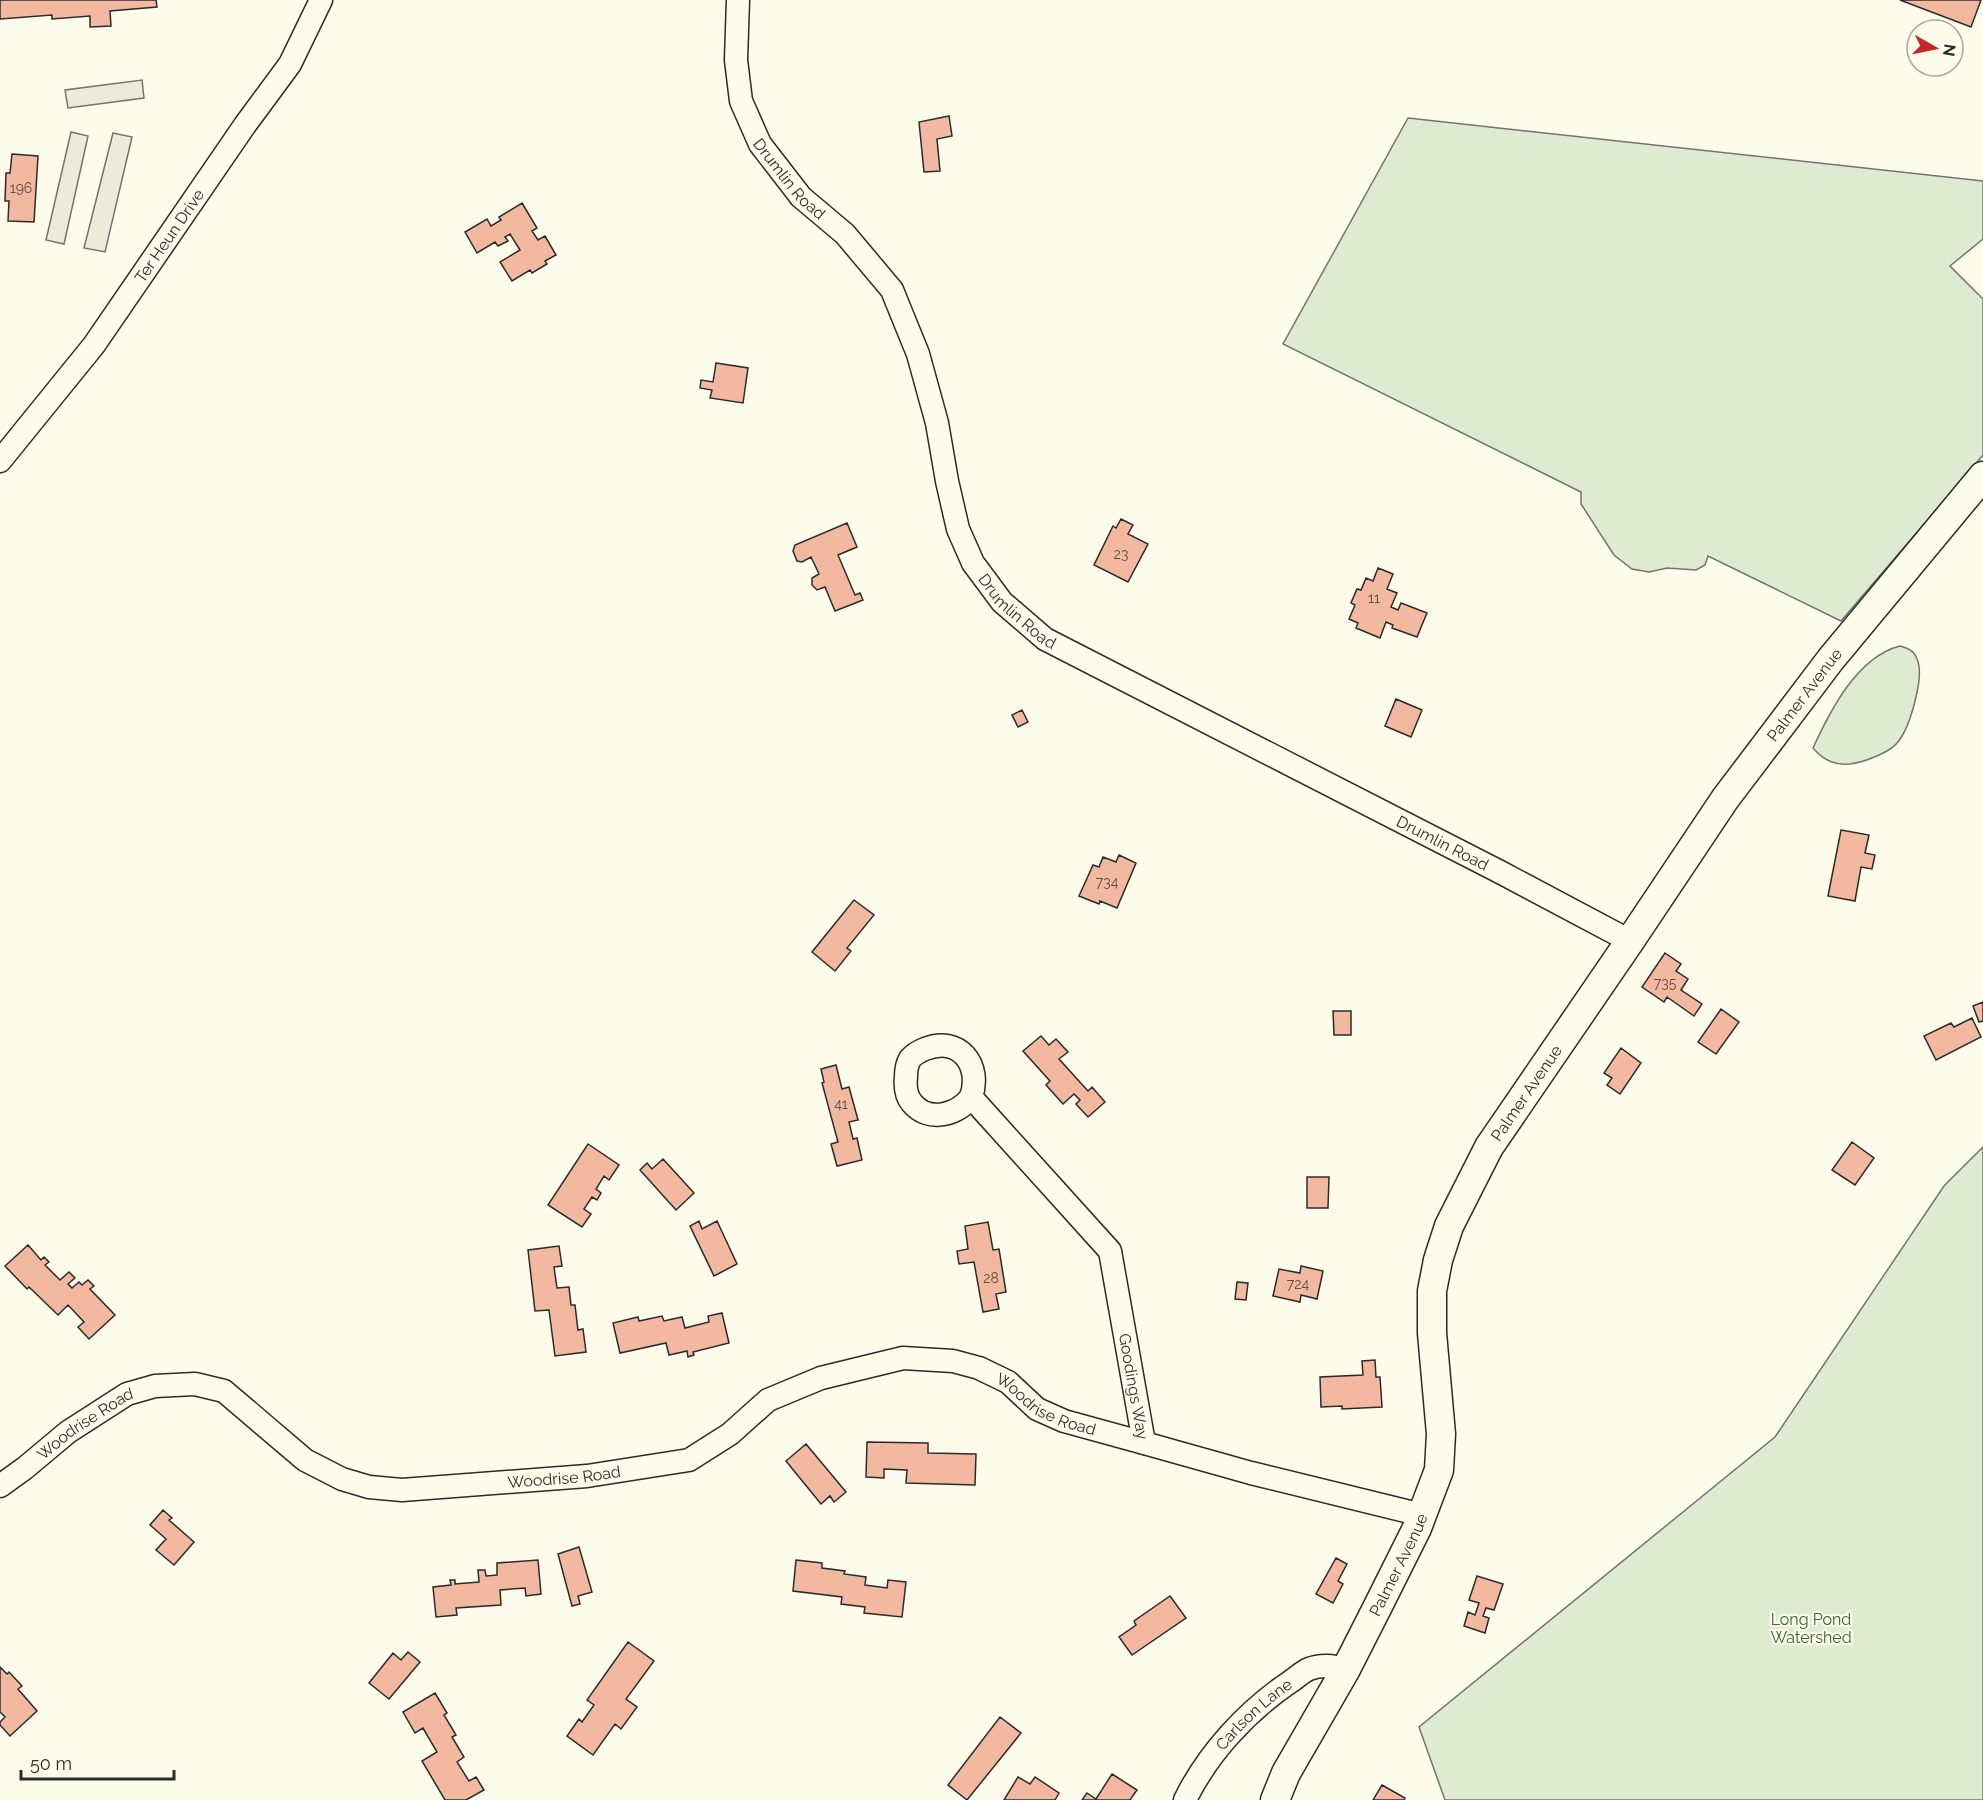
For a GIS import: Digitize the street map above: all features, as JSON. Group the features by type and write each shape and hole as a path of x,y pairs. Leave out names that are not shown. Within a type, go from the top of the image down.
{"main road":[{"name":"Palmer Avenue","path":"1275,1800 1286,1773 1346,1669 1422,1515 1439,1470 1441,1434 1432,1333 1432,1291 1438,1260 1449,1226 1489,1147 1725,799 1831,658 1983,476"}],"street":[{"name":"Ter Heun Drive","path":"0,461 94,345 244,125 290,64 321,0"},
{"name":"Drumlin Road","path":"738,0 736,60 741,101 760,144 801,197 845,234 892,290 918,354 937,423 958,529 973,563 1002,602 1045,639 1630,941"},
{"name":"Goodings Way","path":"971,1097 1110,1251 1144,1443 1251,1473 1422,1515"},
{"name":"Woodrise Road","path":"0,1486 68,1432 127,1394 155,1386 195,1384 224,1391 305,1460 342,1479 369,1487 402,1490 587,1476 689,1460 730,1434 768,1400 820,1378 903,1358 953,1361 979,1368 1008,1382 1037,1409 1064,1421 1144,1443"},
{"name":"Carlson Lane","path":"1185,1800 1192,1785 1216,1752 1252,1713 1281,1688 1308,1669 1325,1665 1346,1669"}],"green space":[{"path":"1408,118 1983,181 1983,239 1950,266 1983,299 1983,455 1841,621 1708,556 1705,565 1696,570 1667,568 1649,572 1632,569 1614,555 1581,504 1581,492 1283,344"},
{"path":"1900,646 1910,650 1916,656 1919,677 1911,714 1898,742 1882,754 1853,764 1836,763 1820,755 1813,748 1847,687 1871,661"},
{"name":"Long Pond Watershed","path":"1983,1147 1983,1800 1445,1800 1419,1727 1775,1437 1944,1186"}],"shaded area":[{"path":"142,80 144,98 68,108 65,90"},
{"path":"71,132 88,136 64,244 46,240"},
{"path":"113,133 132,137 105,252 84,248"}],"building":[{"path":"0,0 156,0 157,7 110,11 111,26 90,27 90,16 52,19 52,15 0,19"},
{"path":"1900,0 1981,0 1971,27 1965,25 1965,18 1947,18"},
{"path":"949,116 952,136 937,139 940,171 924,172 919,122"},
{"path":"12,154 38,156 34,222 8,221 9,201 5,201 6,173 10,173"},
{"path":"522,203 537,228 532,231 538,240 545,236 556,255 532,273 530,270 512,281 500,262 520,250 510,234 505,237 508,241 498,246 495,242 477,253 465,232 487,219 491,226 501,220 499,217"},
{"path":"716,363 748,368 743,403 710,398 712,390 700,388 701,380 713,382"},
{"path":"1121,519 1133,525 1128,534 1148,544 1128,582 1094,565 1113,526 1116,528"},
{"path":"847,523 857,547 838,555 855,595 860,593 863,600 835,611 825,587 817,590 812,585 812,578 819,574 811,557 802,562 797,561 793,551 795,545"},
{"path":"1378,568 1393,574 1387,589 1397,593 1391,607 1398,610 1401,603 1427,613 1417,637 1392,628 1393,625 1386,622 1380,638 1356,628 1358,623 1349,619 1355,605 1351,603 1357,589 1361,590 1366,578 1373,581"},
{"path":"1396,699 1422,710 1411,737 1385,726"},
{"path":"1022,710 1028,722 1018,727 1012,715"},
{"path":"1841,830 1869,835 1865,853 1875,855 1872,869 1861,867 1855,901 1828,896"},
{"path":"1119,855 1136,863 1117,908 1079,896 1093,865 1099,867 1103,857 1116,862"},
{"path":"854,900 874,915 847,948 851,951 835,971 812,952"},
{"path":"1665,953 1681,964 1676,971 1688,979 1681,990 1702,1004 1694,1016 1667,997 1664,1002 1642,987"},
{"path":"1983,1002 1983,1021 1979,1022 1973,1006"},
{"path":"1721,1009 1739,1022 1716,1054 1698,1042"},
{"path":"1333,1011 1351,1011 1351,1035 1334,1035"},
{"path":"1972,1018 1981,1037 1936,1060 1924,1036 1951,1023 1954,1027"},
{"path":"1041,1036 1049,1045 1056,1039 1068,1052 1059,1059 1088,1091 1092,1087 1105,1102 1088,1117 1076,1104 1080,1100 1074,1094 1063,1104 1046,1085 1050,1081 1023,1051"},
{"path":"1621,1048 1641,1063 1620,1094 1607,1085 1612,1078 1604,1073"},
{"path":"836,1065 842,1089 849,1087 858,1120 849,1122 853,1139 857,1138 862,1160 837,1166 831,1144 838,1142 822,1083 824,1082 821,1069"},
{"path":"1852,1142 1874,1158 1855,1185 1832,1170"},
{"path":"588,1144 619,1165 609,1180 604,1176 596,1189 601,1193 597,1200 592,1197 584,1209 591,1214 582,1227 548,1205"},
{"path":"663,1159 694,1193 676,1210 640,1170 647,1163 652,1169"},
{"path":"1307,1177 1329,1177 1328,1208 1307,1208"},
{"path":"699,1221 702,1229 717,1221 737,1264 714,1276 690,1226"},
{"path":"988,1222 993,1250 999,1249 1006,1292 996,1294 999,1309 983,1312 974,1262 959,1264 957,1251 968,1249 965,1226"},
{"path":"28,1245 41,1260 44,1257 49,1262 45,1265 60,1280 69,1272 75,1278 68,1284 72,1288 79,1282 82,1285 88,1280 94,1286 90,1289 115,1315 89,1339 78,1327 84,1322 68,1305 58,1315 29,1287 27,1289 5,1266"},
{"path":"559,1246 562,1266 554,1267 557,1288 569,1287 571,1305 575,1305 578,1330 583,1329 586,1352 555,1356 549,1310 535,1311 528,1250"},
{"path":"1301,1266 1323,1271 1317,1299 1301,1295 1300,1302 1273,1296 1279,1269 1300,1273"},
{"path":"1237,1282 1248,1283 1246,1300 1235,1299"},
{"path":"722,1313 729,1343 693,1352 694,1355 688,1357 687,1351 669,1355 666,1343 620,1353 613,1323 638,1317 639,1321 662,1316 664,1321 682,1317 685,1328 709,1322 708,1316"},
{"path":"1375,1360 1376,1377 1380,1377 1382,1407 1342,1409 1342,1406 1321,1407 1320,1377 1363,1375 1362,1361"},
{"path":"867,1442 928,1443 928,1453 976,1454 975,1485 906,1483 907,1470 884,1469 884,1478 866,1477"},
{"path":"806,1444 846,1492 834,1502 830,1496 821,1504 786,1461"},
{"path":"163,1510 172,1518 169,1520 194,1542 174,1565 156,1550 166,1539 150,1525"},
{"path":"579,1547 592,1592 578,1596 580,1604 572,1606 558,1554"},
{"path":"1336,1558 1347,1564 1338,1581 1343,1584 1333,1603 1316,1594"},
{"path":"538,1560 541,1594 526,1596 525,1588 500,1590 501,1605 456,1608 457,1615 436,1617 433,1587 451,1585 450,1580 455,1580 455,1584 479,1582 478,1570 485,1570 486,1576 497,1575 497,1563"},
{"path":"796,1560 822,1563 822,1568 866,1577 865,1585 887,1588 888,1580 906,1582 902,1617 864,1613 865,1607 841,1604 842,1597 793,1591"},
{"path":"1477,1576 1503,1584 1494,1610 1486,1608 1483,1616 1489,1618 1485,1633 1464,1626 1468,1612 1475,1615 1479,1603 1469,1600"},
{"path":"1170,1596 1186,1618 1132,1655 1119,1637 1136,1625 1134,1621"},
{"path":"628,1642 654,1661 626,1699 637,1707 621,1729 615,1724 593,1755 567,1736 579,1719 582,1722 594,1705 587,1700"},
{"path":"408,1652 420,1662 389,1699 369,1683 393,1653 401,1660"},
{"path":"0,1667 7,1674 9,1672 22,1686 18,1689 37,1711 10,1736 0,1725 5,1717 0,1712"},
{"path":"435,1693 456,1735 452,1737 464,1757 457,1762 469,1781 476,1777 484,1790 466,1800 445,1800 422,1761 437,1752 423,1728 415,1733 403,1712"},
{"path":"1000,1717 1021,1733 967,1800 948,1785"},
{"path":"1112,1774 1137,1790 1130,1800 1082,1800 1087,1793 1096,1799"},
{"path":"1018,1777 1030,1784 1035,1777 1059,1793 1055,1800 1004,1800"},
{"path":"1382,1785 1405,1798 1404,1800 1373,1800"}]}
